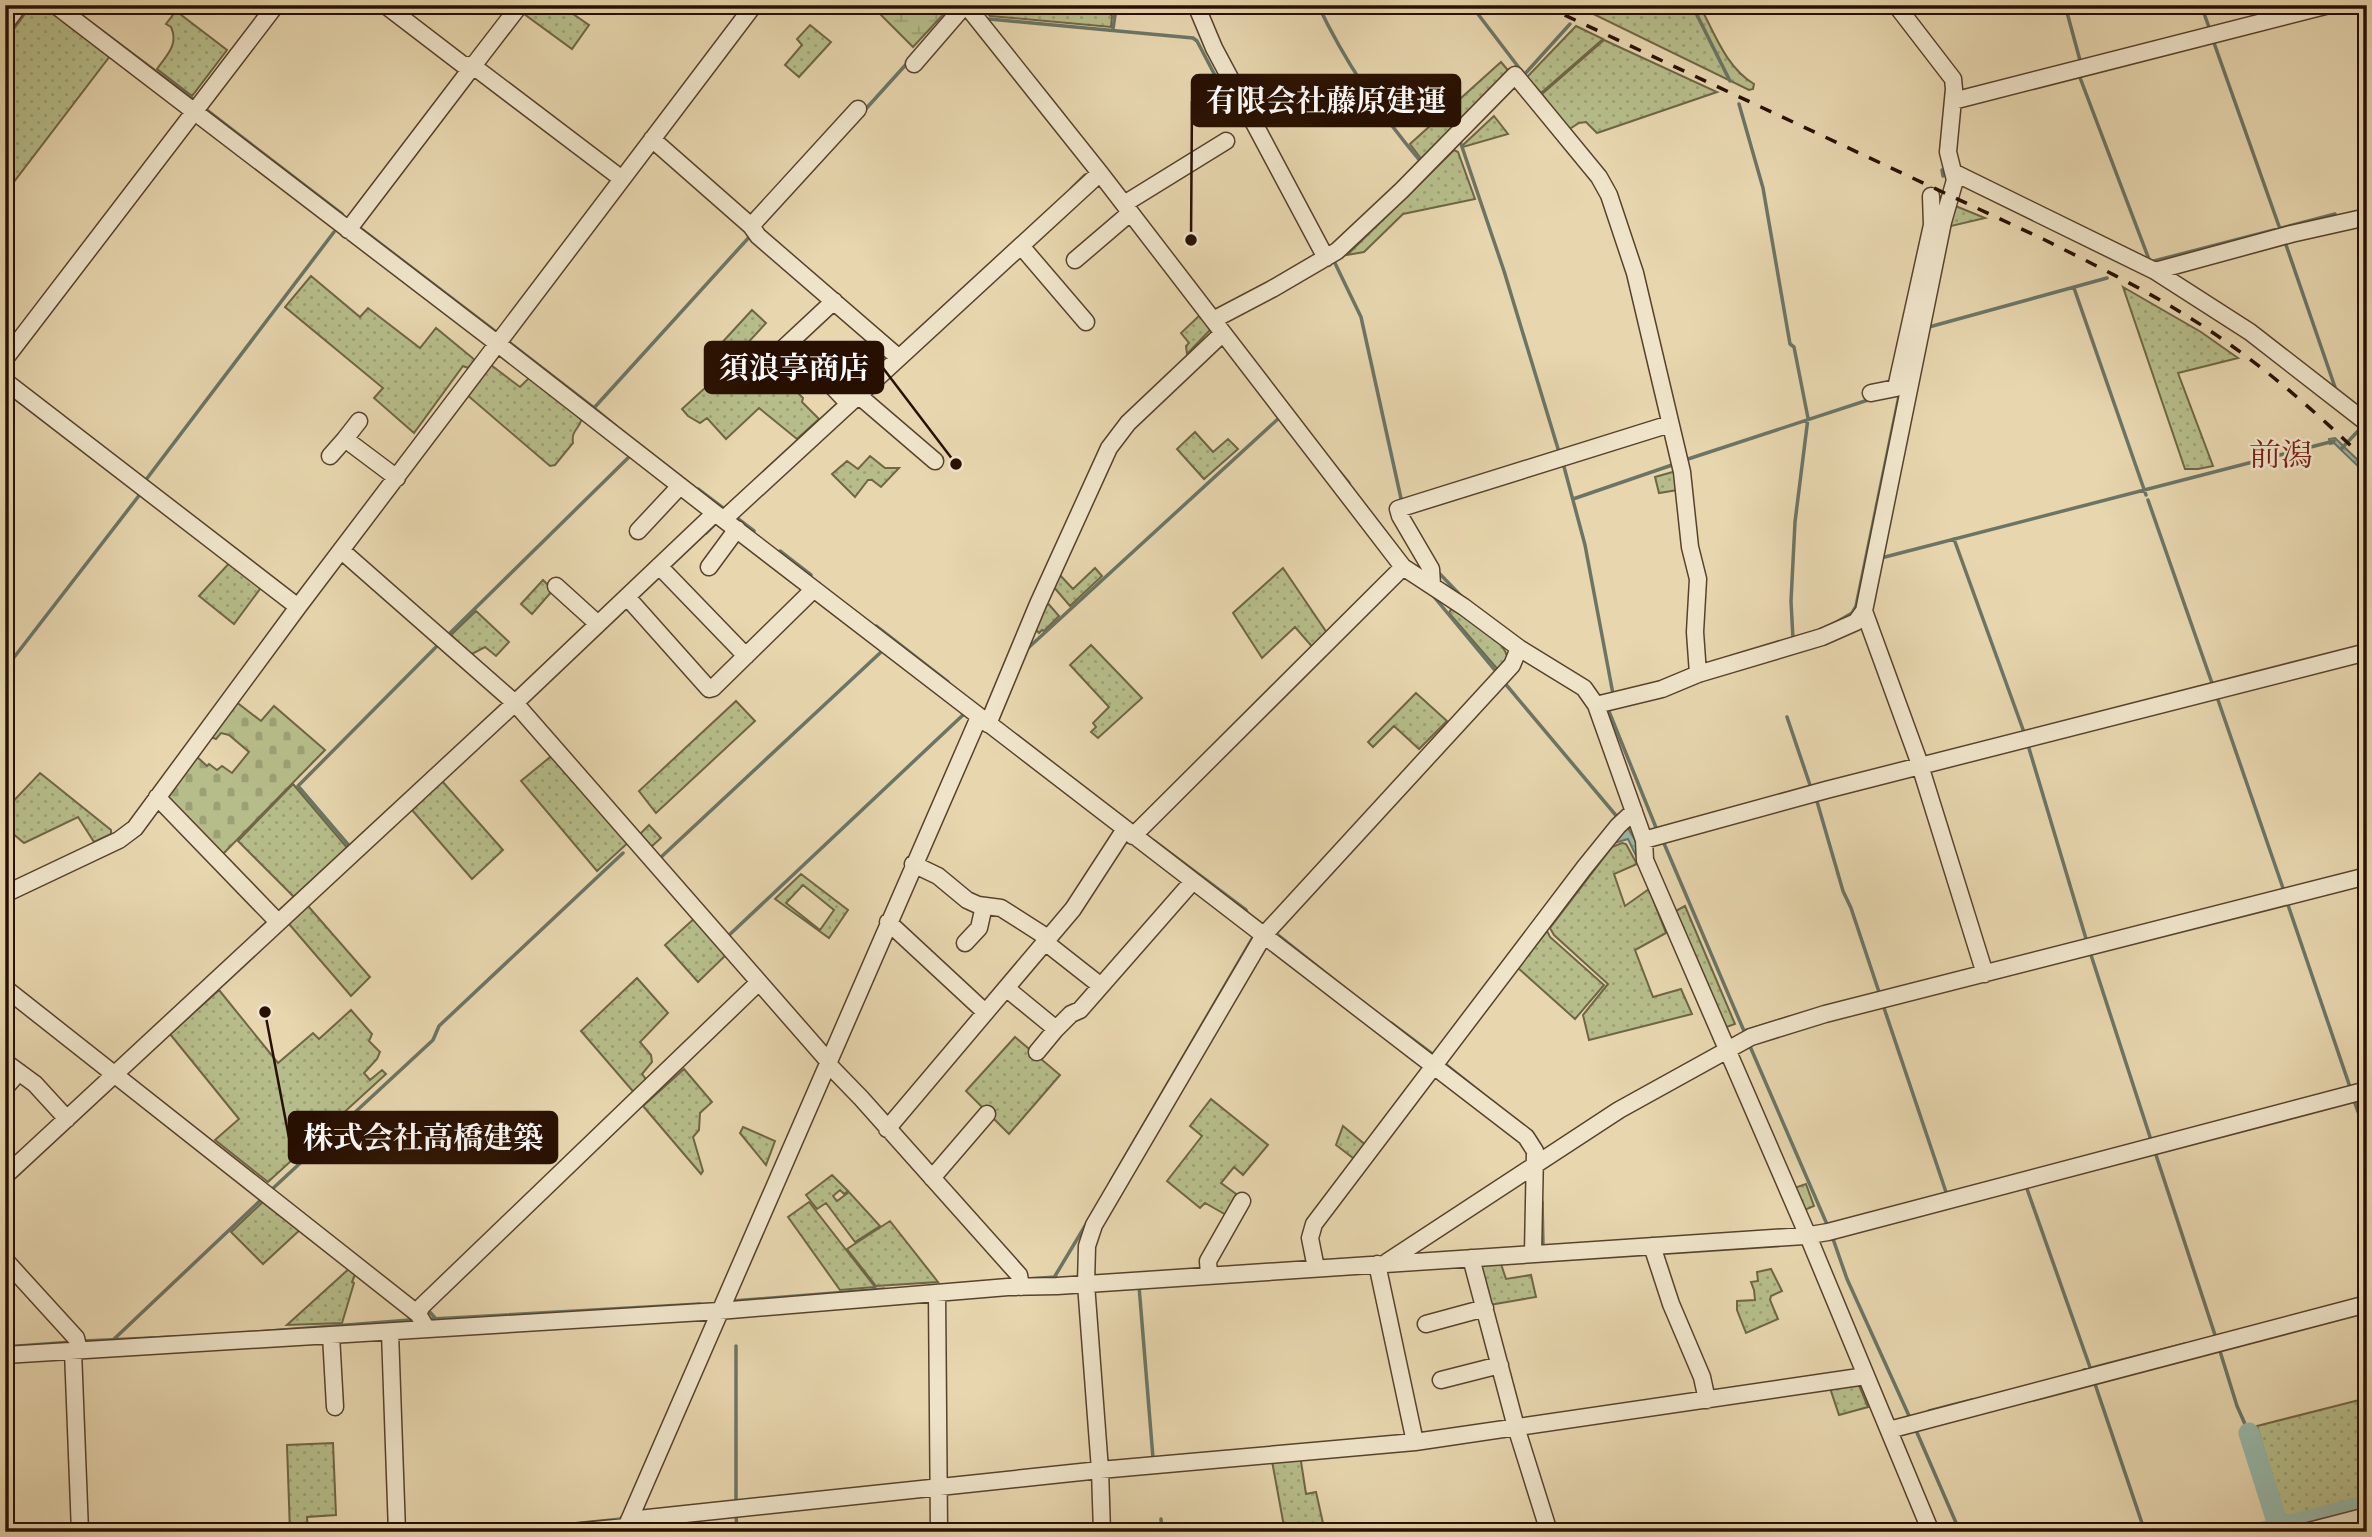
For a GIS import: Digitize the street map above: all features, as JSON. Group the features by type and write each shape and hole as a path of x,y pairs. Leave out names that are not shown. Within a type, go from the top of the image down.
{"street":[{"path":"5,24 19,5"},
{"path":"55,5 352,225 501,340 680,486 727,517 814,589 1134,831 1193,881 1264,935 1437,1061 1526,1137 1535,1151 1533,1254"},
{"path":"5,359 276,5"},
{"path":"385,5 618,176"},
{"path":"352,225 468,66 520,5"},
{"path":"5,894 120,840 135,828 501,340 618,176 652,139 754,5"},
{"path":"914,64 965,5 1218,324 1402,568 1432,585 1519,648 1584,688 1603,704 1625,819 1654,837 1919,763 2367,652"},
{"path":"1196,5 1214,48 1326,258"},
{"path":"1603,704 1662,689 1698,674 1822,637 1856,622 1864,611 1910,349 1937,226 1955,180 1948,152 1953,79 1896,5"},
{"path":"1953,101 2329,5"},
{"path":"626,1526 828,1063 1109,448 1128,423 1218,324 1346,243 1516,75 1599,177 1609,195 1635,273 1679,462 1690,547 1698,579 1695,632 1698,674"},
{"path":"754,230 858,109"},
{"path":"652,139 895,354"},
{"path":"1075,260 1127,208 1226,141"},
{"path":"5,1176 278,922 517,705 659,566 727,517 853,399 895,354 1021,246 1100,173"},
{"path":"1955,173 2155,271 2250,332 2367,423"},
{"path":"1931,196 1937,226"},
{"path":"2155,271 2291,234 2367,217"},
{"path":"1021,246 1086,322"},
{"path":"760,370 834,301"},
{"path":"812,365 935,461"},
{"path":"5,381 299,607"},
{"path":"1871,393 1903,385"},
{"path":"330,456 359,421"},
{"path":"1432,585 1431,569 1398,509 1670,424"},
{"path":"345,439 397,478"},
{"path":"638,531 680,486"},
{"path":"709,567 727,517"},
{"path":"342,551 517,705 828,1063 890,1126 932,1178 1019,1275 1021,1287"},
{"path":"659,566 746,656"},
{"path":"890,1126 985,1012 1008,990 1048,943 1134,831 1402,568"},
{"path":"556,586 598,624"},
{"path":"626,597 709,688 713,688 814,589"},
{"path":"1864,611 1919,763 1985,974"},
{"path":"1102,1532 1100,1466 1086,1284 1087,1246 1094,1225 1264,935 1512,665 1519,648"},
{"path":"157,797 278,922"},
{"path":"1316,1268 1310,1238 1314,1224 1625,819"},
{"path":"1654,837 1645,860 1862,1377 1889,1430 1931,1532"},
{"path":"918,866 946,881 961,897 1011,913 1101,986"},
{"path":"1380,1264 1619,1110 1751,1037 1825,1014 2367,876"},
{"path":"1037,1052 1071,1014 1080,1010 1193,881"},
{"path":"965,943 979,928 984,906"},
{"path":"892,925 985,1012"},
{"path":"420,1310 762,985"},
{"path":"5,988 267,1194 420,1310 426,1329"},
{"path":"1008,990 1056,1029"},
{"path":"5,1062 35,1084 67,1119"},
{"path":"5,1088 19,1072"},
{"path":"5,1355 719,1311 1021,1287 1802,1236 1830,1232 2357,1093"},
{"path":"932,1178 987,1114"},
{"path":"1209,1275 1208,1261 1242,1201"},
{"path":"1652,1246 1671,1304 1702,1377 1707,1400"},
{"path":"1471,1258 1514,1425 1549,1532"},
{"path":"5,1260 76,1338 80,1532"},
{"path":"1380,1264 1414,1437"},
{"path":"937,1293 941,1485 939,1532"},
{"path":"1889,1430 2367,1304"},
{"path":"1426,1324 1485,1308"},
{"path":"390,1332 397,1532"},
{"path":"331,1335 335,1407"},
{"path":"1441,1380 1500,1365"},
{"path":"573,1532 736,1509 1100,1466 1514,1425 1862,1377"},
{"path":"2305,1532 2367,1516"}],"green space":[{"path":"525,5 560,5 589,25 572,49 520,11"},
{"path":"871,5 952,5 913,47"},
{"path":"980,5 1103,5 1112,16 1111,27 990,16"},
{"path":"1590,5 1688,5 1692,11 1701,8 1729,60 1754,84 1753,89 1749,90 1585,10"},
{"path":"41,8 51,12 110,56 13,183 5,177 5,41 28,10"},
{"path":"176,11 227,50 192,96 157,69 173,44 171,27 166,24"},
{"path":"810,25 831,42 799,77 785,65 802,45 797,39"},
{"path":"1576,26 1603,39 1541,93 1527,77"},
{"path":"1604,40 1717,92 1597,133 1586,122 1568,130 1542,94"},
{"path":"1501,62 1511,74 1422,160 1410,144"},
{"path":"1494,116 1508,134 1463,147 1463,145"},
{"path":"1454,150 1458,152 1475,199 1403,214 1364,252 1347,255"},
{"path":"1953,205 1985,218 1947,227"},
{"path":"311,276 360,317 368,308 420,348 436,328 475,360 468,368 463,366 414,433 374,398 383,388 285,307"},
{"path":"2123,287 2201,332 2238,358 2178,373 2213,466 2185,469"},
{"path":"752,310 766,323 733,359 718,347"},
{"path":"1200,315 1210,330 1187,354 1186,346 1189,343 1181,333"},
{"path":"742,354 778,390 787,382 819,419 797,439 759,408 726,439 707,418 700,423 682,409"},
{"path":"491,365 520,387 530,377 582,418 573,435 573,443 555,465 550,466 466,394"},
{"path":"1195,432 1213,452 1228,439 1238,449 1204,479 1177,449"},
{"path":"870,456 885,468 899,468 881,487 868,480 855,497 832,474 847,461 858,469"},
{"path":"1676,471 1678,490 1659,493 1655,477"},
{"path":"232,560 263,585 234,624 199,596"},
{"path":"1095,568 1102,576 1070,606 1053,586 1059,574 1073,589"},
{"path":"1283,568 1329,636 1315,650 1295,627 1262,658 1233,613"},
{"path":"543,580 553,590 532,614 521,604"},
{"path":"1045,600 1059,616 1039,633 1033,627"},
{"path":"1453,606 1499,642 1508,658 1500,672 1449,613"},
{"path":"476,611 509,642 496,656 485,647 470,655 451,635"},
{"path":"1091,645 1142,698 1098,738 1091,732 1096,727 1093,723 1109,707 1070,665"},
{"path":"1416,693 1447,721 1419,749 1394,726 1373,747 1368,742"},
{"path":"235,701 261,721 274,706 325,750 220,857 162,798 195,755 207,766 209,764 217,770 222,766 232,773 249,752 229,735 221,733 216,739 208,736"},
{"path":"736,701 755,721 656,813 639,791"},
{"path":"555,753 631,840 597,871 521,781"},
{"path":"40,773 111,830 111,834 94,842 78,817 24,843 5,827 5,810"},
{"path":"442,781 503,850 472,879 412,810"},
{"path":"293,784 349,850 296,899 238,841"},
{"path":"649,825 661,838 651,847 640,834"},
{"path":"1626,844 1637,864 1614,874 1625,906 1649,889 1666,933 1635,950 1653,997 1681,989 1692,1014 1589,1040 1583,1015 1608,984 1554,935 1550,928 1612,847"},
{"path":"801,874 848,910 829,938 775,899","holes":["803,885 834,910 820,930 786,903"]},
{"path":"308,906 370,977 351,996 289,924"},
{"path":"1685,906 1735,1024 1721,1029 1672,913"},
{"path":"696,917 728,953 698,982 665,945"},
{"path":"1547,931 1550,937 1604,985 1575,1019 1518,968"},
{"path":"637,978 668,1013 640,1042 651,1055 652,1062 642,1074 649,1083 637,1096 581,1031"},
{"path":"219,990 278,1063 313,1033 319,1039 351,1010 372,1034 369,1041 380,1052 364,1073 370,1080 382,1070 386,1074 268,1182 215,1140 239,1119 170,1034"},
{"path":"1015,1037 1060,1075 1009,1134 966,1091"},
{"path":"684,1069 712,1102 700,1113 699,1130 693,1137 703,1171 701,1174 643,1106"},
{"path":"1211,1099 1268,1145 1243,1175 1234,1167 1221,1183 1239,1196 1228,1216 1205,1203 1200,1208 1167,1181 1202,1136 1190,1126"},
{"path":"1343,1126 1368,1147 1357,1161 1336,1145"},
{"path":"743,1127 775,1141 766,1165 740,1133"},
{"path":"832,1175 848,1191 844,1194 840,1190 833,1196 837,1201 849,1192 880,1226 855,1242 826,1203 817,1209 806,1195"},
{"path":"1806,1184 1814,1206 1800,1212 1791,1189"},
{"path":"267,1198 303,1227 263,1264 231,1232"},
{"path":"809,1202 875,1287 840,1290 788,1217"},
{"path":"890,1221 938,1282 876,1286 847,1249"},
{"path":"1482,1261 1500,1261 1506,1279 1531,1275 1536,1297 1489,1305 1478,1268"},
{"path":"352,1266 357,1270 342,1323 287,1325"},
{"path":"1771,1269 1782,1291 1771,1296 1770,1300 1778,1319 1746,1333 1737,1310 1737,1301 1755,1300 1751,1282 1758,1281 1757,1272"},
{"path":"1858,1383 1868,1407 1839,1415 1830,1388"},
{"path":"2367,1398 2367,1499 2294,1518 2285,1516 2257,1426"},
{"path":"333,1443 336,1515 307,1517 308,1532 290,1532 287,1445"},
{"path":"1300,1455 1306,1494 1316,1492 1325,1532 1285,1532 1272,1461"}],"water":[{"path":"2335,438 2367,469 2367,480 2361,469 2334,443 2330,444 2329,439"},
{"path":"1626,825 1635,840 1642,862 1640,864 1628,839 1611,844"}],"waterway":[{"path":"1106,5 1115,15 1113,29"},
{"path":"1318,5 1365,87 1422,163"},
{"path":"1471,5 1523,73"},
{"path":"1582,9 1585,5"},
{"path":"1692,5 1730,81"},
{"path":"1886,5 1895,16"},
{"path":"2065,5 2081,64"},
{"path":"2201,5 2210,30"},
{"path":"977,7 1014,53"},
{"path":"75,11 195,101"},
{"path":"5,37 20,18"},
{"path":"989,19 1193,38 1240,123"},
{"path":"1522,77 1570,24"},
{"path":"2213,40 2280,229"},
{"path":"863,112 910,60"},
{"path":"2079,75 2150,262"},
{"path":"1034,78 1066,118"},
{"path":"1739,104 1763,188 1790,344 1794,347 1808,418 1795,522 1791,601 1793,639"},
{"path":"204,108 342,214"},
{"path":"1460,141 1504,271 1559,452"},
{"path":"1942,170 1943,176"},
{"path":"1072,188 1085,175"},
{"path":"2150,262 2335,214"},
{"path":"356,225 500,335"},
{"path":"145,481 334,232"},
{"path":"617,427 594,408 752,234"},
{"path":"2285,242 2337,393"},
{"path":"1333,259 1361,317 1402,503"},
{"path":"1929,327 2107,278"},
{"path":"2074,288 2146,495"},
{"path":"506,340 594,408"},
{"path":"1835,623 1852,613 1856,606 1900,391"},
{"path":"1685,460 1871,399"},
{"path":"1024,649 1279,418"},
{"path":"2342,448 2358,431"},
{"path":"1881,558 2334,441"},
{"path":"447,636 630,456"},
{"path":"1563,463 1585,545 1613,694"},
{"path":"1573,499 1675,464"},
{"path":"1334,465 1349,483"},
{"path":"698,489 727,511"},
{"path":"5,669 141,493"},
{"path":"2148,500 2213,686"},
{"path":"733,515 754,531"},
{"path":"706,533 714,525"},
{"path":"1954,539 2025,735"},
{"path":"780,551 811,575"},
{"path":"1438,572 1464,599"},
{"path":"1430,592 1498,674"},
{"path":"876,626 948,682"},
{"path":"351,848 298,786 439,644"},
{"path":"659,859 880,653"},
{"path":"1503,681 1619,819"},
{"path":"2217,697 2284,891"},
{"path":"1608,709 1657,830"},
{"path":"726,938 964,714"},
{"path":"1787,717 1811,788"},
{"path":"2028,745 2087,942"},
{"path":"1816,798 1843,891 1880,995"},
{"path":"1154,841 1247,913"},
{"path":"1663,841 1744,1031"},
{"path":"269,1192 433,1040 439,1026 623,853"},
{"path":"2287,902 2351,1090"},
{"path":"1273,931 1351,993"},
{"path":"1111,1181 1252,939"},
{"path":"2090,952 2152,1143"},
{"path":"1883,1005 1947,1195"},
{"path":"1744,1031 1790,1017"},
{"path":"1391,1023 1435,1056"},
{"path":"1749,1044 1829,1229"},
{"path":"1444,1063 1509,1115"},
{"path":"2353,1098 2367,1136"},
{"path":"2155,1152 2216,1338"},
{"path":"2026,1186 2091,1370"},
{"path":"113,1340 263,1198"},
{"path":"1542,1202 1543,1246"},
{"path":"1055,1276 1088,1221"},
{"path":"1832,1236 1847,1279 1910,1418"},
{"path":"1027,1279 1056,1277"},
{"path":"1139,1286 1153,1458"},
{"path":"732,1301 884,1289"},
{"path":"432,1319 700,1304"},
{"path":"429,1308 427,1309 436,1319"},
{"path":"230,1334 410,1320"},
{"path":"84,1341 174,1337"},
{"path":"5,1347 72,1342"},
{"path":"2084,1370 2185,1344"},
{"path":"736,1346 736,1505"},
{"path":"2219,1348 2237,1406 2249,1433"},
{"path":"2094,1381 2145,1532"},
{"path":"1929,1411 1972,1400"},
{"path":"1915,1428 1960,1532"},
{"path":"2249,1433 2279,1528"},
{"path":"2264,1532 2367,1505"},
{"path":"736,1513 737,1532"},
{"path":"495,1532 621,1519"},
{"path":"1161,1519 1162,1532"},
{"path":"2279,1528 2281,1532"}],"railway":[{"path":"1543,5 2045,240 2141,289 2187,316 2250,359 2367,461"}],"place":[{"name":"有限会社藤原建運","path":"1191,240"},
{"name":"須浪享商店","path":"956,464"},
{"name":"株式会社高橋建築","path":"265,1012"}],"district":[{"name":"前潟","path":"2281,458"}]}
